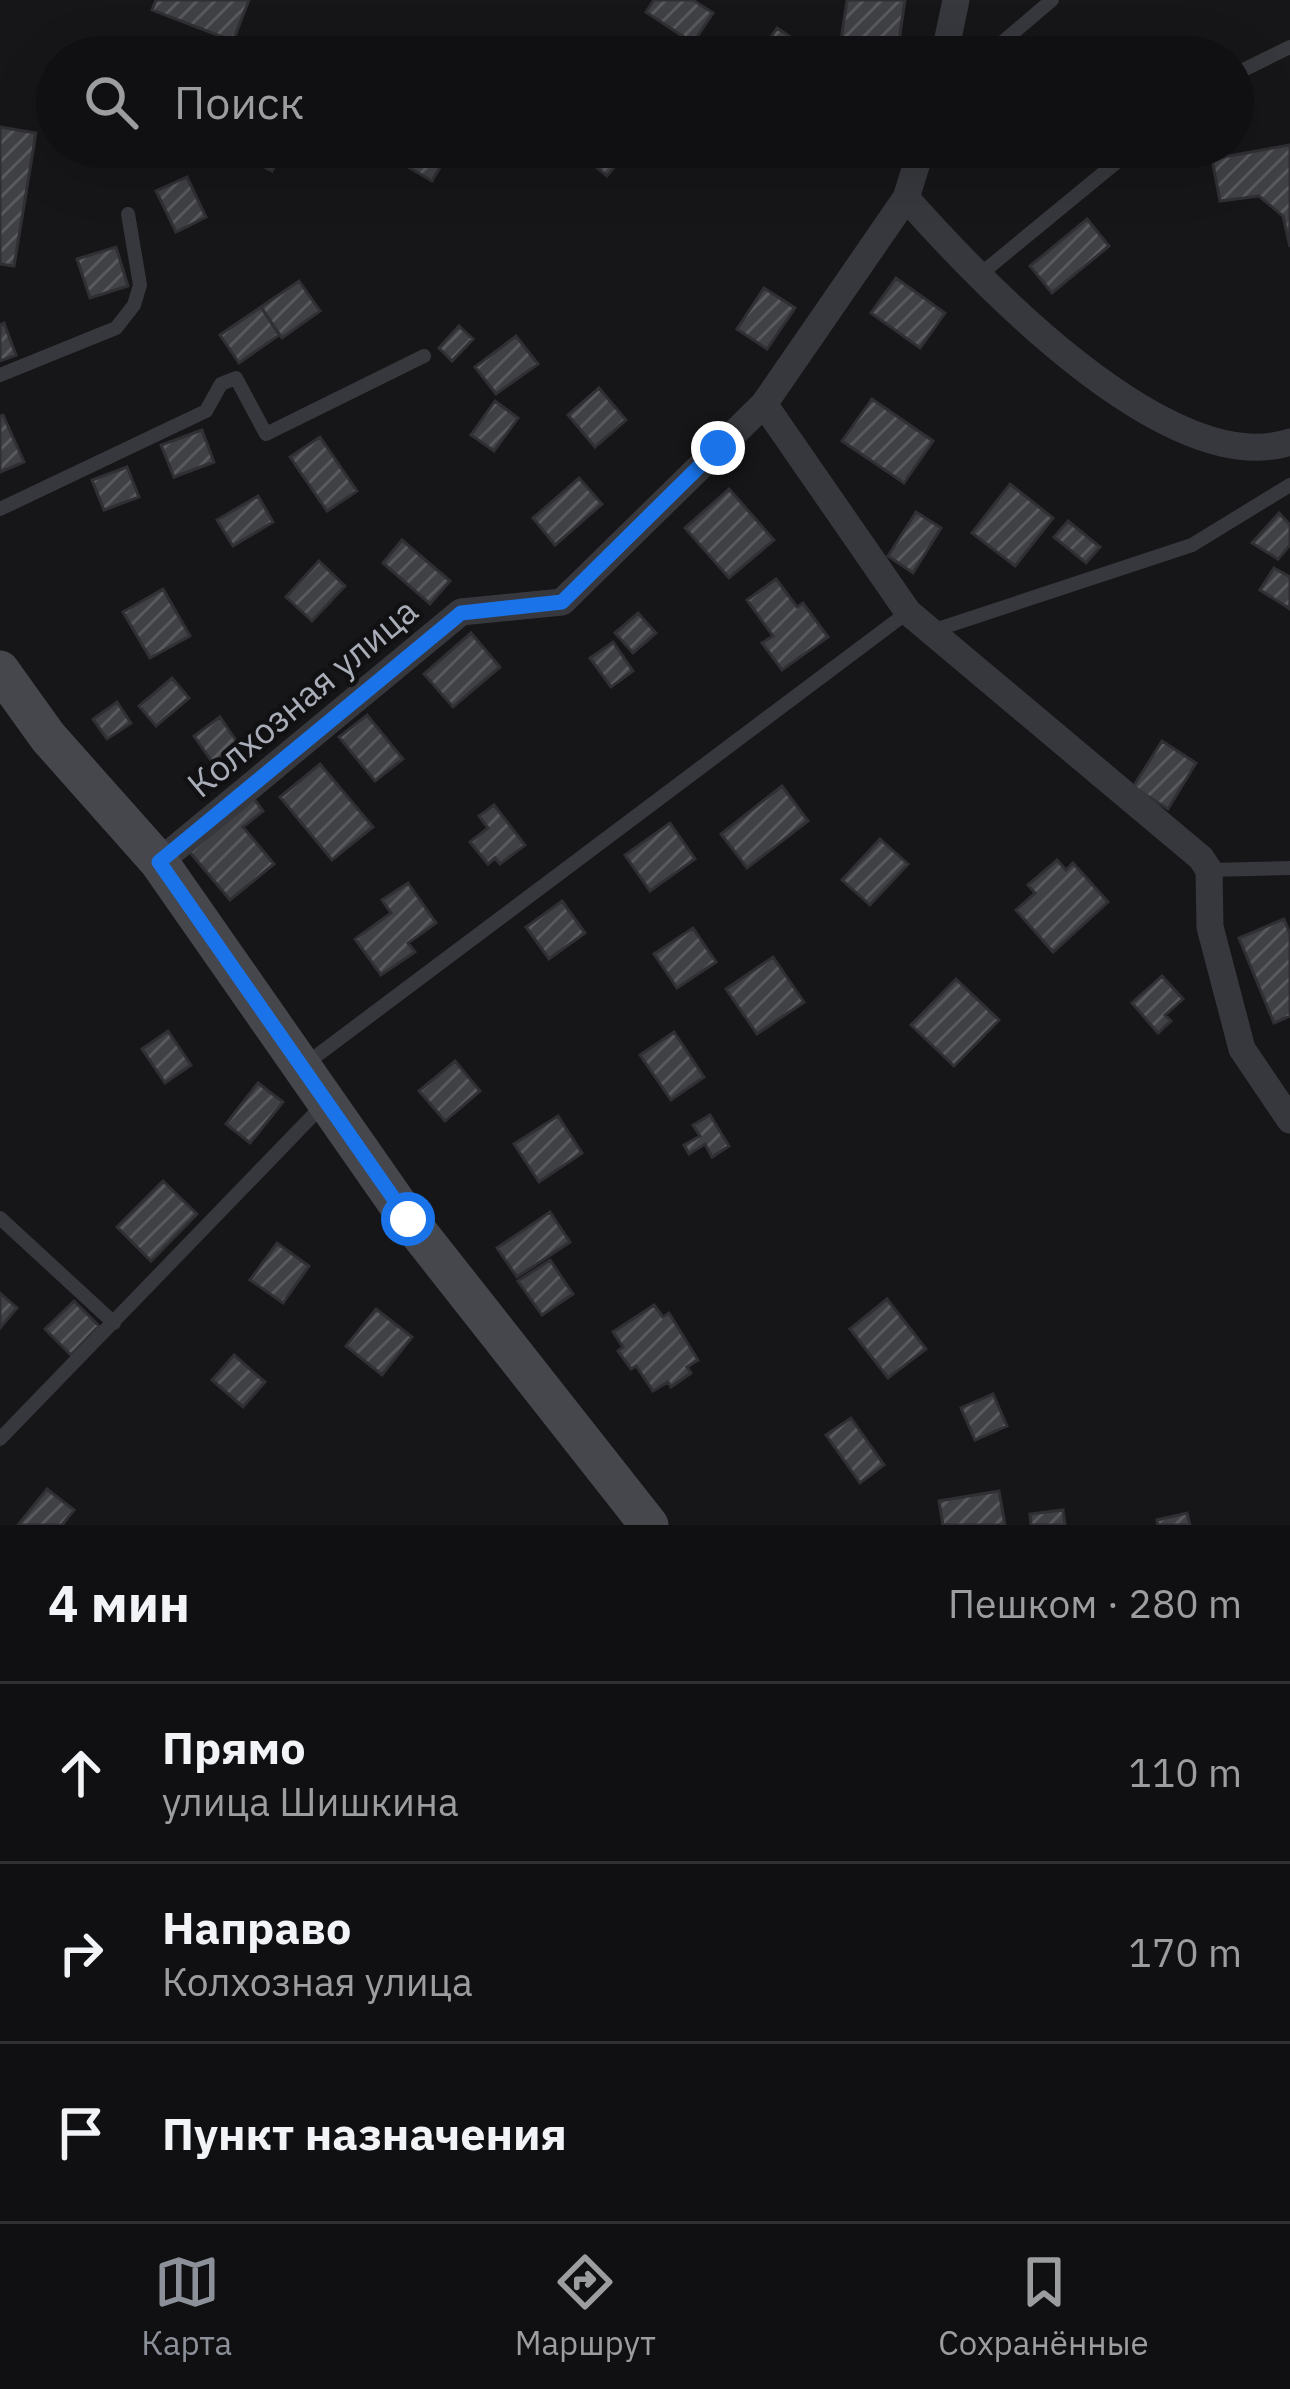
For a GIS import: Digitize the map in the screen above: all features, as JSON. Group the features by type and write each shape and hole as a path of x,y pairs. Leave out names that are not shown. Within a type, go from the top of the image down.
{"street":[{"path":"948,36 956,0"},
{"name":"Колхозная улица","path":"159,862 461,613 562,602 764,404 906,198 915,168"},
{"path":"906,198 976,277 1115,393 1179,429 1247,448 1288,445"},
{"path":"764,404 908,612 1201,858 1209,870 1210,927 1242,1049 1290,1120"},
{"path":"0,670 47,737 159,862 408,1219 649,1525"}],"lane":[{"path":"1010,36 1052,0"},
{"path":"1254,65 1290,47"},
{"path":"976,277 1109,168"},
{"path":"0,375 116,328 134,304 140,285 128,214"},
{"path":"0,508 206,411 221,384 236,378 266,434 424,356"},
{"path":"932,631 1192,545 1290,485"},
{"path":"302,1067 908,612"},
{"path":"1209,870 1290,868"},
{"path":"0,1438 325,1102"},
{"path":"0,1218 114,1323"}],"building":[{"path":"156,0 249,0 235,36 220,36 152,10"},
{"path":"654,0 693,0 713,13 698,36 682,36 646,12"},
{"path":"847,0 905,0 900,36 842,36"},
{"path":"0,127 36,133 14,266 0,264"},
{"path":"1290,145 1290,247 1283,216 1259,196 1220,201 1214,168 1254,168 1254,151"},
{"path":"410,168 440,168 432,181"},
{"path":"187,177 206,217 176,232 156,191"},
{"path":"1087,219 1109,246 1052,293 1030,266"},
{"path":"116,247 128,286 90,298 77,259"},
{"path":"896,278 945,313 920,348 871,313"},
{"path":"299,281 320,311 282,338 261,307"},
{"path":"764,288 795,308 767,349 737,329"},
{"path":"261,307 279,335 239,363 220,335"},
{"path":"4,323 16,355 0,361 0,325"},
{"path":"459,326 473,339 452,361 439,348"},
{"path":"516,336 538,364 496,394 475,367"},
{"path":"599,388 626,420 595,447 568,415"},
{"path":"872,399 933,441 904,483 842,441"},
{"path":"495,401 518,418 494,451 471,435"},
{"path":"0,416 24,462 0,472"},
{"path":"202,430 214,462 174,477 161,445"},
{"path":"320,437 357,491 327,511 290,457"},
{"path":"127,467 139,497 104,510 92,480"},
{"path":"579,478 602,504 555,545 533,518"},
{"path":"1010,484 1053,518 1015,566 972,533"},
{"path":"729,489 774,540 729,578 685,528"},
{"path":"258,496 273,522 233,546 217,520"},
{"path":"916,512 941,528 913,573 888,556"},
{"path":"1279,513 1290,525 1290,545 1278,559 1252,543"},
{"path":"1068,521 1100,547 1086,563 1054,537"},
{"path":"402,540 450,581 430,604 383,563"},
{"path":"319,561 345,586 312,621 286,597"},
{"path":"1274,568 1290,577 1290,609 1260,590"},
{"path":"776,579 797,607 803,603 828,637 782,670 762,643 773,636 747,600"},
{"path":"163,589 190,636 150,658 123,612"},
{"path":"638,613 656,633 633,653 615,633"},
{"path":"471,633 500,667 453,707 424,674"},
{"path":"613,642 633,671 611,687 590,658"},
{"path":"172,678 189,698 156,726 139,706"},
{"path":"117,702 131,723 107,739 93,719"},
{"path":"367,715 403,759 375,781 339,737"},
{"path":"220,717 239,745 213,763 194,736"},
{"path":"1162,741 1196,763 1168,809 1133,787"},
{"path":"320,764 373,827 332,860 280,797"},
{"path":"782,786 808,821 747,868 721,834"},
{"path":"252,796 263,811 243,827 274,864 230,900 188,850"},
{"path":"494,805 525,845 500,864 495,858 488,864 470,842 488,828 479,816"},
{"path":"670,823 695,859 650,891 625,855"},
{"path":"880,839 908,864 870,905 842,880"},
{"path":"1057,860 1066,870 1073,863 1108,902 1053,952 1016,910 1035,893 1028,885"},
{"path":"408,883 436,923 408,943 415,952 381,975 355,939 391,913 382,900"},
{"path":"562,901 585,933 549,959 526,927"},
{"path":"1284,919 1290,934 1290,1016 1274,1023 1239,938"},
{"path":"693,928 716,962 677,988 654,954"},
{"path":"773,957 804,1002 757,1034 726,989"},
{"path":"1162,976 1183,999 1165,1015 1171,1021 1158,1033 1132,1003"},
{"path":"956,979 999,1020 954,1066 911,1025"},
{"path":"168,1031 191,1065 165,1083 142,1049"},
{"path":"674,1032 704,1077 671,1100 640,1055"},
{"path":"455,1061 480,1091 445,1121 419,1091"},
{"path":"258,1083 283,1102 250,1143 226,1124"},
{"path":"710,1115 729,1146 712,1157 705,1144 689,1154 684,1145 700,1136 693,1125"},
{"path":"558,1116 582,1153 539,1182 514,1144"},
{"path":"163,1181 197,1214 151,1261 117,1227"},
{"path":"550,1212 570,1242 517,1277 497,1248"},
{"path":"277,1243 309,1266 283,1303 250,1280"},
{"path":"550,1260 573,1294 542,1315 518,1281"},
{"path":"0,1293 17,1308 0,1328"},
{"path":"887,1299 926,1349 888,1378 850,1329"},
{"path":"74,1301 99,1326 71,1355 45,1329"},
{"path":"654,1305 663,1317 669,1313 698,1360 687,1367 691,1373 671,1387 668,1382 653,1391 636,1366 631,1369 618,1351 623,1347 613,1332"},
{"path":"376,1309 412,1337 382,1375 346,1346"},
{"path":"234,1355 265,1382 243,1407 212,1380"},
{"path":"993,1394 1007,1426 975,1440 961,1408"},
{"path":"851,1418 884,1465 860,1483 826,1435"},
{"path":"47,1489 74,1510 62,1525 18,1525"},
{"path":"999,1491 1005,1525 943,1525 939,1501"},
{"path":"1063,1510 1065,1525 1031,1525 1030,1514"},
{"path":"1187,1513 1190,1525 1158,1525 1157,1520"}],"route":[{"path":"408,1219 159,862 461,613 562,602 718,448"}]}
